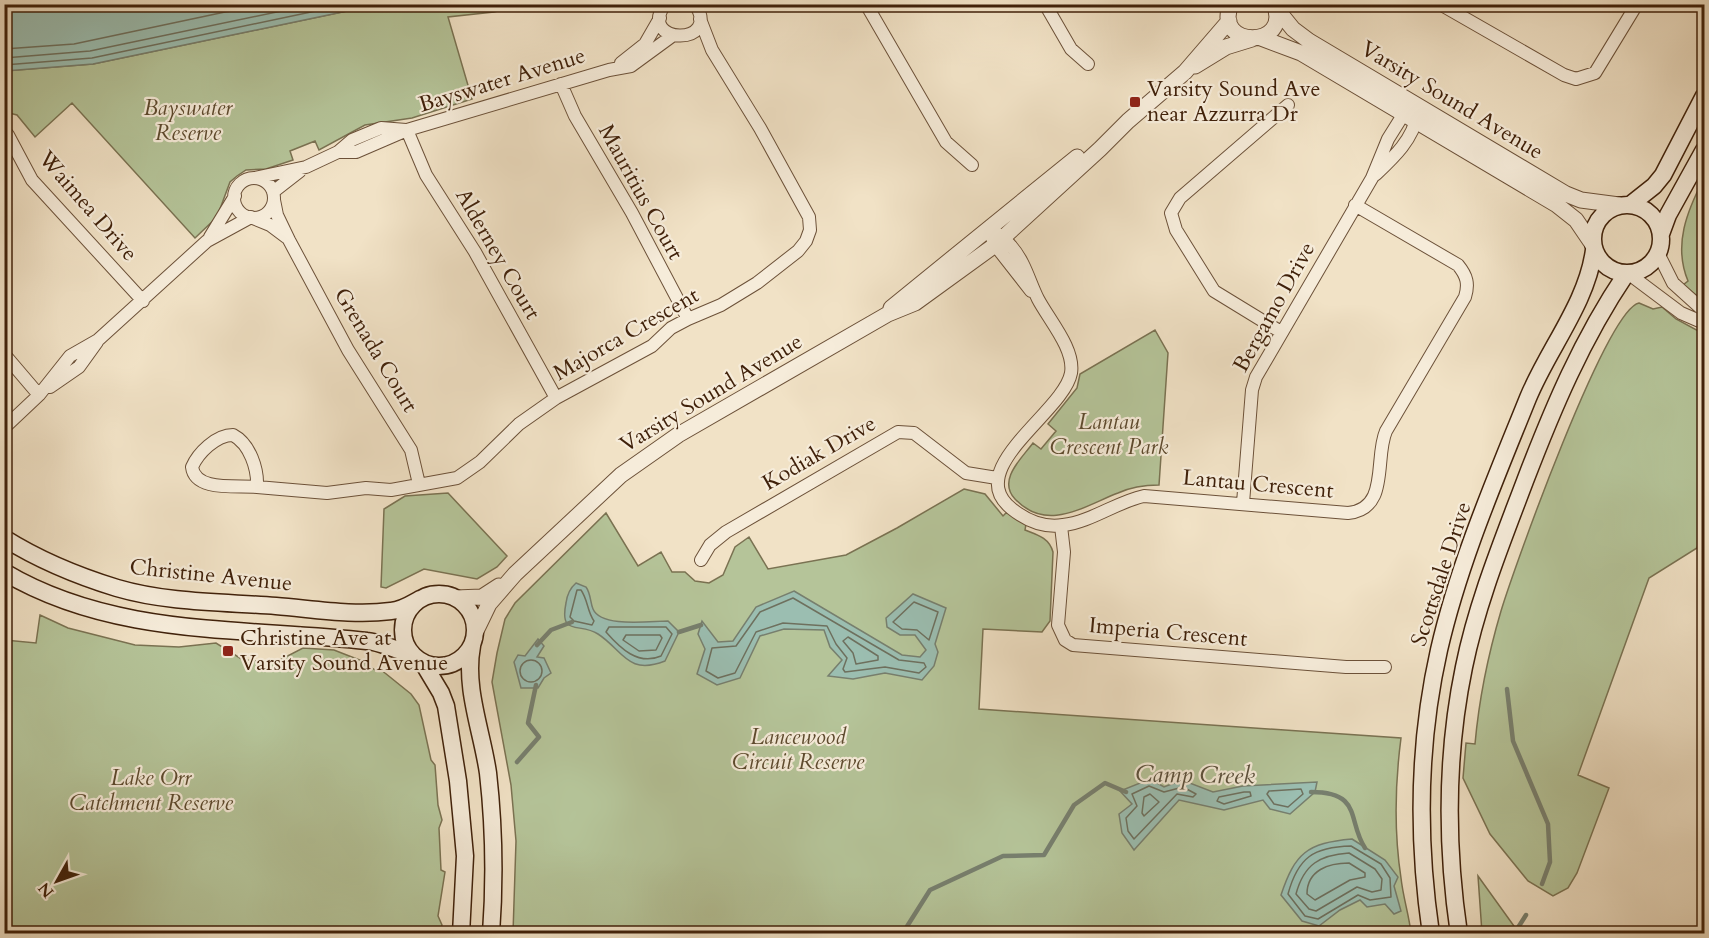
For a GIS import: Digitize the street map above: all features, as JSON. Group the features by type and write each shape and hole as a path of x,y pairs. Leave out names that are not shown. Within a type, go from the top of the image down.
{"main road":[{"path":"1704,96 1663,175 1654,186 1600,217 1594,227 1593,247 1607,268 1628,274 1650,265 1658,253 1661,234 1668,215 1704,150"},
{"path":"1624,205 1650,214 1661,234"},
{"name":"Scottsdale Drive","path":"1431,933 1421,841 1422,783 1426,732 1439,651 1473,538 1537,376 1589,277 1593,247"},
{"name":"Scottsdale Drive","path":"1459,933 1451,857 1451,774 1458,700 1470,644 1493,566 1550,416 1600,311 1628,274"},
{"name":"Christine Avenue","path":"4,538 23,550 88,578 119,588 155,595 350,612 390,611 403,608 420,599"},
{"path":"4,572 54,596 131,620 207,629 369,641 436,667 447,666 466,655 474,640"},
{"path":"461,933 465,856 458,781 446,706 441,693 417,658 402,630 405,618 420,599 443,594 455,598 471,612 474,640 469,671 486,764 493,844 491,933"}],"street":[{"name":"Bayswater Avenue","path":"609,70 645,44 665,4"},
{"path":"866,4 946,142 972,165"},
{"path":"1045,4 1071,49 1088,64"},
{"path":"1440,4 1564,75 1576,79 1595,72 1637,4"},
{"path":"1229,10 1237,34 1256,39 1273,29 1276,22 1275,6"},
{"name":"Varsity Sound Avenue","path":"1275,6 1293,29 1309,41 1566,194 1581,200 1624,205"},
{"path":"660,18 666,32 672,36 687,36 694,32 699,9"},
{"name":"Majorca Crescent","path":"257,487 255,465 238,438 233,435 218,439 195,460 192,467 193,475 200,482 257,487 327,493 366,488 391,490 419,484 433,485 457,478 480,462 519,424 556,398 652,346 671,328 721,305 757,283 798,251 806,241 810,230 809,217 760,128 712,50 699,9"},
{"name":"Varsity Sound Avenue","path":"1185,72 1229,10"},
{"name":"Bayswater Avenue","path":"5,427 39,395 79,367 99,340 207,241 235,196 239,185 255,178 306,167 338,152 356,152 407,130 609,70 631,66 672,36"},
{"name":"Majorca Crescent","path":"687,36 712,50"},
{"name":"Varsity Sound Avenue","path":"474,640 489,604 515,574 596,496 648,455 888,314 915,303 999,242 1128,121 1185,72 1226,47 1256,39 1301,53 1557,205 1576,220 1593,247"},
{"name":"Mauritius Court","path":"561,84 574,116 632,213 688,319"},
{"path":"1281,332 1214,291 1176,230 1170,213 1180,198 1288,105"},
{"name":"Bergamo Drive","path":"1243,502 1252,390 1262,363 1372,178 1397,153 1409,119 1418,106"},
{"name":"Varsity Sound Avenue","path":"888,314 892,306 1096,142 1128,121"},
{"name":"Alderney Court","path":"407,130 426,175 476,252 556,398"},
{"name":"Waimea Drive","path":"8,135 32,180 143,300"},
{"name":"Bayswater Avenue","path":"207,241 252,218 265,215 274,196 306,167"},
{"path":"255,178 267,182 274,196"},
{"path":"235,196 240,212 252,218"},
{"name":"Grenada Court","path":"274,196 277,215 289,240 348,350 411,450 419,484"},
{"name":"Lantau Crescent","path":"997,478 1000,495 1010,507 1041,525 1061,526 1081,521 1119,503 1144,496 1243,502 1348,513 1358,512 1370,504 1378,487 1380,447 1386,431 1465,297 1467,279 1458,266 1355,206"},
{"name":"Grenada Court","path":"252,218 270,225 289,240"},
{"path":"989,228 999,242 1025,267 1038,299 1067,352 1072,370 1062,391 1004,464 997,478"},
{"path":"1658,253 1673,283 1704,311"},
{"path":"1628,274 1681,314 1704,322"},
{"path":"4,354 39,395"},
{"name":"Kodiak Drive","path":"702,560 710,545 726,532 898,432 914,433 966,473 997,478"},
{"name":"Imperia Crescent","path":"1061,526 1064,552 1058,625 1065,640 1073,645 1346,667 1385,667"},
{"name":"Varsity Sound Avenue","path":"455,598 482,597 515,574"}],"green space":[{"name":"Bayswater Reserve","path":"376,5 521,5 494,12 448,17 472,99 412,118 365,125 319,150 315,141 290,151 293,160 266,169 246,170 230,182 217,217 195,238 72,103 35,137 17,115 5,112 5,71 93,64"},
{"path":"1704,178 1704,301 1683,285 1688,281 1684,268 1682,241 1692,203"},
{"path":"1639,303 1653,309 1662,307 1676,319 1704,334 1704,523 1697,548 1649,578 1578,775 1609,788 1577,873 1568,888 1553,896 1528,881 1490,834 1463,778 1466,743 1475,744 1485,677 1501,611 1562,443 1605,348 1624,316"},
{"name":"Lantau Crescent Park","path":"1155,330 1168,353 1159,485 1128,489 1066,514 1040,514 1027,509 1010,492 1010,477 1033,443 1041,449 1056,431 1048,424 1077,388 1080,374"},
{"name":"Lancewood Circuit Reserve","path":"964,489 985,494 1003,516 1007,512 1026,524 1025,530 1046,540 1053,552 1050,621 1042,632 983,629 979,709 1401,738 1397,773 1396,826 1402,885 1411,933 513,933 516,841 511,785 492,682 497,653 505,619 515,603 606,513 638,566 661,552 672,572 685,572 695,581 709,583 723,575 735,547 749,537 768,569 846,555"},
{"path":"448,493 507,556 497,567 477,579 424,569 386,588 381,587 384,509 405,496"},
{"name":"Lake Orr Catchment Reserve","path":"40,615 68,628 135,645 179,647 216,643 243,660 276,662 303,648 334,650 362,661 375,670 380,669 411,694 419,705 431,760 435,765 438,805 442,820 439,828 441,870 445,872 438,916 442,925 438,933 5,933 5,640 36,643"},
{"path":"1478,876 1519,933 1482,933"}],"water":[{"path":"5,4 376,5 93,64 5,71"},
{"path":"576,583 586,587 593,609 606,619 627,622 668,621 679,632 665,661 652,665 634,663 598,634 568,625 565,614 566,600"},
{"path":"794,591 902,655 920,657 926,650 915,635 900,635 887,627 886,618 913,594 946,608 935,644 938,652 934,666 922,680 885,673 853,679 828,676 842,660 830,647 824,630 784,629 760,636 740,678 717,685 697,674 705,649 698,634 702,621 718,642 733,641 756,607"},
{"path":"538,639 544,646 537,657 544,658 551,673 544,678 538,688 521,688 514,662 518,655 525,656"},
{"path":"1150,779 1164,787 1182,780 1213,792 1243,786 1317,782 1315,792 1290,814 1270,809 1263,800 1224,810 1179,800 1134,850 1122,833 1119,814 1132,804 1120,791"},
{"path":"1352,839 1385,860 1398,877 1394,886 1401,911 1394,914 1385,904 1367,907 1360,900 1340,910 1319,926 1302,921 1281,895 1292,869 1298,860 1313,847"}],"waterway":[{"path":"537,645 551,630 572,622"},
{"path":"679,632 701,625"},
{"path":"517,762 539,737 528,723 536,685"},
{"path":"1507,689 1513,741 1548,824 1550,862 1542,884"},
{"name":"Camp Creek","path":"894,934 906,928 930,890 1003,856 1044,855 1074,805 1105,783 1126,792"},
{"name":"Camp Creek","path":"1311,792 1328,793 1339,797 1346,803 1351,810 1365,848"},
{"path":"1514,934 1526,915"}],"place":[{"name":"Varsity Sound Ave near Azzurra Dr","path":"1135,102"},
{"name":"Christine Ave at Varsity Sound Avenue","path":"228,651"}]}
